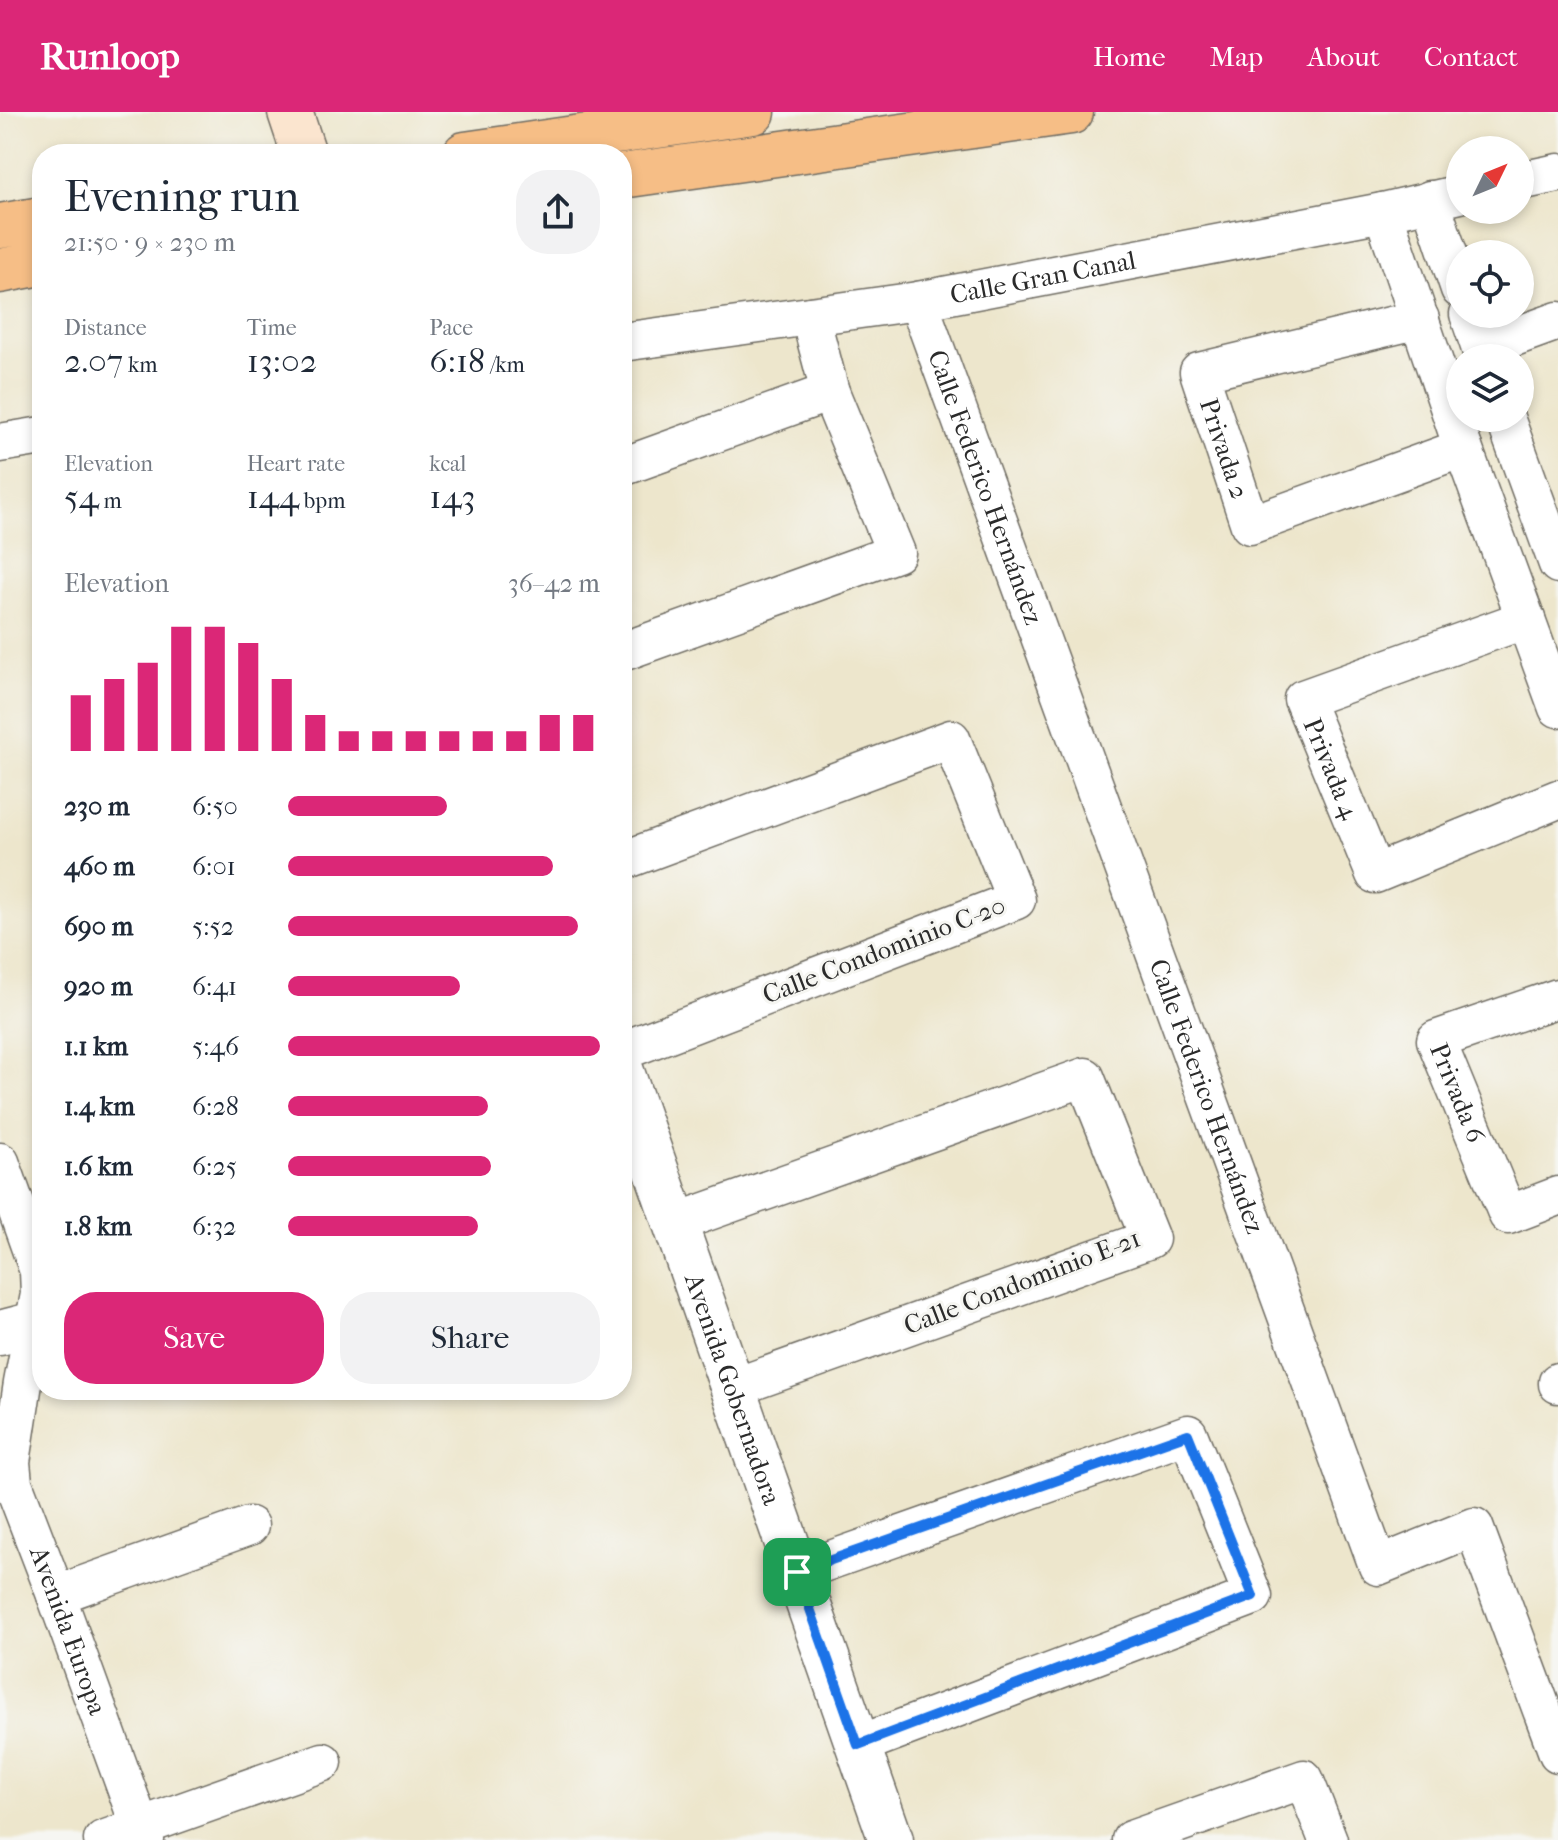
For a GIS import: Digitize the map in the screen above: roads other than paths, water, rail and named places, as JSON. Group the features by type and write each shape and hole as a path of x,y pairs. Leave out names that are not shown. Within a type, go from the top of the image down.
{"highway":[{"path":"534,144 753,112"},
{"path":"632,175 1071,112"},
{"path":"0,226 32,221"},
{"path":"0,271 32,265"}],"main road":[{"path":"290,112 301,144"}],"street":[{"path":"1534,178 1558,173"},
{"path":"1445,197 1452,240"},
{"name":"Calle Gran Canal","path":"632,341 918,301 1383,212 1445,197"},
{"path":"1383,212 1463,448 1558,708"},
{"name":"Calle Federico Hernández","path":"918,301 1378,1566 1474,1527 1558,1753"},
{"path":"632,648 896,553 830,392 810,316"},
{"name":"Privada 2","path":"1420,319 1199,372 1250,525 1463,448"},
{"path":"1505,344 1558,321"},
{"path":"632,463 830,392"},
{"path":"1511,432 1550,515 1558,564"},
{"path":"0,443 32,438"},
{"name":"Privada 4","path":"1526,619 1303,699 1375,874 1558,799"},
{"name":"Calle Condominio C-20","path":"632,857 951,739 1016,900 632,1047"},
{"name":"Privada 6","path":"1558,998 1436,1040 1508,1215 1558,1196"},
{"name":"Calle Condominio E-21","path":"675,1223 1085,1077 1150,1239 733,1388"},
{"name":"Avenida Gobernadora","path":"632,1133 637,1164 675,1223 891,1840"},
{"name":"Avenida Europa","path":"0,1162 32,1251"},
{"name":"Avenida Europa","path":"25,1326 23,1383 11,1472 13,1483 143,1834"},
{"path":"797,1572 1188,1434 1253,1596 858,1745"},
{"path":"56,1595 249,1526"},
{"path":"103,1840 143,1834 323,1762"},
{"path":"1131,1840 1304,1779 1328,1840"}]}
